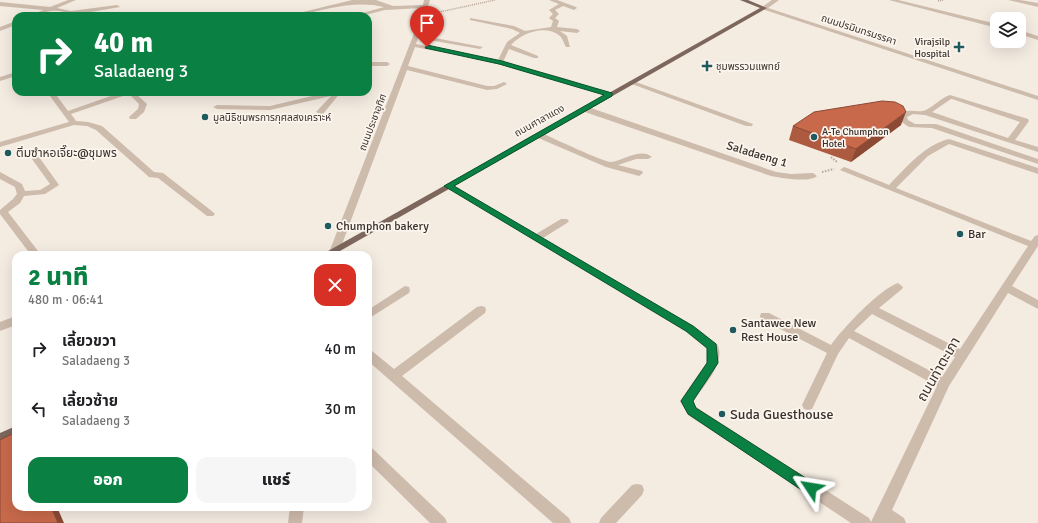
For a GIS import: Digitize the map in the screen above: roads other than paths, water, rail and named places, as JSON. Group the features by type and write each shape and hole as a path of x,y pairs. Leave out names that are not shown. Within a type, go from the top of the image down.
{"main road":[{"name":"ถนนปรมินทรมรรคา","path":"743,0 764,8"},
{"name":"ถนนศาลาแดง","path":"336,251 631,82 764,8"},
{"path":"0,440 12,433"}],"street":[{"path":"42,12 73,0"},
{"path":"307,12 359,0 374,2 391,7"},
{"path":"552,0 574,8"},
{"path":"764,8 776,0"},
{"path":"892,0 990,24"},
{"path":"1011,0 1038,5"},
{"path":"369,12 391,7 426,3"},
{"name":"ถนนประชาอุทิศ","path":"332,251 402,65 413,45 426,3"},
{"path":"0,4 66,12"},
{"path":"554,29 556,21 552,18 556,14 552,10 563,4"},
{"path":"80,12 117,7"},
{"name":"ถนนปรมินทรมรรคา","path":"764,8 1038,98"},
{"path":"472,19 514,28 526,33"},
{"path":"2,27 12,24"},
{"path":"554,29 564,36 568,46"},
{"path":"500,62 507,46 514,38 526,33 554,29 577,31"},
{"path":"1026,34 1038,38"},
{"path":"416,36 480,47"},
{"path":"413,45 442,49 500,62 610,95"},
{"path":"507,46 534,58 520,68"},
{"path":"372,64 387,64"},
{"path":"402,65 487,88 495,88 504,84"},
{"path":"0,72 12,75"},
{"path":"0,79 12,76"},
{"path":"631,82 750,124"},
{"path":"53,96 68,113 74,123"},
{"path":"68,113 117,96"},
{"path":"133,96 142,104 141,110 133,117"},
{"path":"217,107 270,108 321,96"},
{"path":"320,112 334,96"},
{"path":"926,113 950,98 954,98 1023,120 1025,122 1007,154"},
{"name":"Saladaeng 1","path":"585,109 774,174 791,177 813,176"},
{"path":"1038,150 926,113 914,111 903,116 904,121 908,125 916,127 927,125 933,126 1007,154 1038,162"},
{"path":"0,145 74,123 88,124 99,128 152,175 160,175 210,214"},
{"path":"539,135 609,165 639,173"},
{"path":"891,188 920,159 943,143 948,142 1038,171"},
{"path":"609,165 635,157 648,158"},
{"path":"21,194 42,192 55,185 36,159"},
{"path":"844,170 1037,241"},
{"path":"0,175 19,186 21,194 17,201 1,210 33,251"},
{"path":"448,186 690,329 713,347 713,363 686,401 692,411 864,523"},
{"path":"536,238 564,221"},
{"name":"ถนนท่าตะเภา","path":"881,518 944,384 1005,287 1037,241"},
{"path":"808,405 833,351 847,332 870,308 898,287"},
{"path":"1005,287 1038,305"},
{"path":"372,312 405,290"},
{"path":"870,308 962,355"},
{"path":"394,376 481,310"},
{"path":"765,316 833,351"},
{"path":"0,328 12,322"},
{"path":"847,332 944,384"},
{"path":"372,357 564,523"},
{"path":"372,457 440,523"},
{"path":"606,523 637,490"},
{"path":"295,523 296,511"},
{"path":"881,518 900,523"}],"place":[{"name":"Virajsilp Hospital","path":"959,47"},
{"name":"ชุมพรรวมแพทย์","path":"707,66"},
{"name":"มูลนิธิชุมพรการกุศลสงเคราะห์","path":"205,117"},
{"name":"A-Te Chumphon Hotel","path":"814,137"},
{"name":"ติ่มซำหอเจี๊ยะ@ชุมพร","path":"8,153"},
{"name":"Chumphon bakery","path":"328,226"},
{"name":"Bar","path":"960,234"},
{"name":"Santawee New Rest House","path":"733,330"},
{"name":"Suda Guesthouse","path":"722,414"}]}
